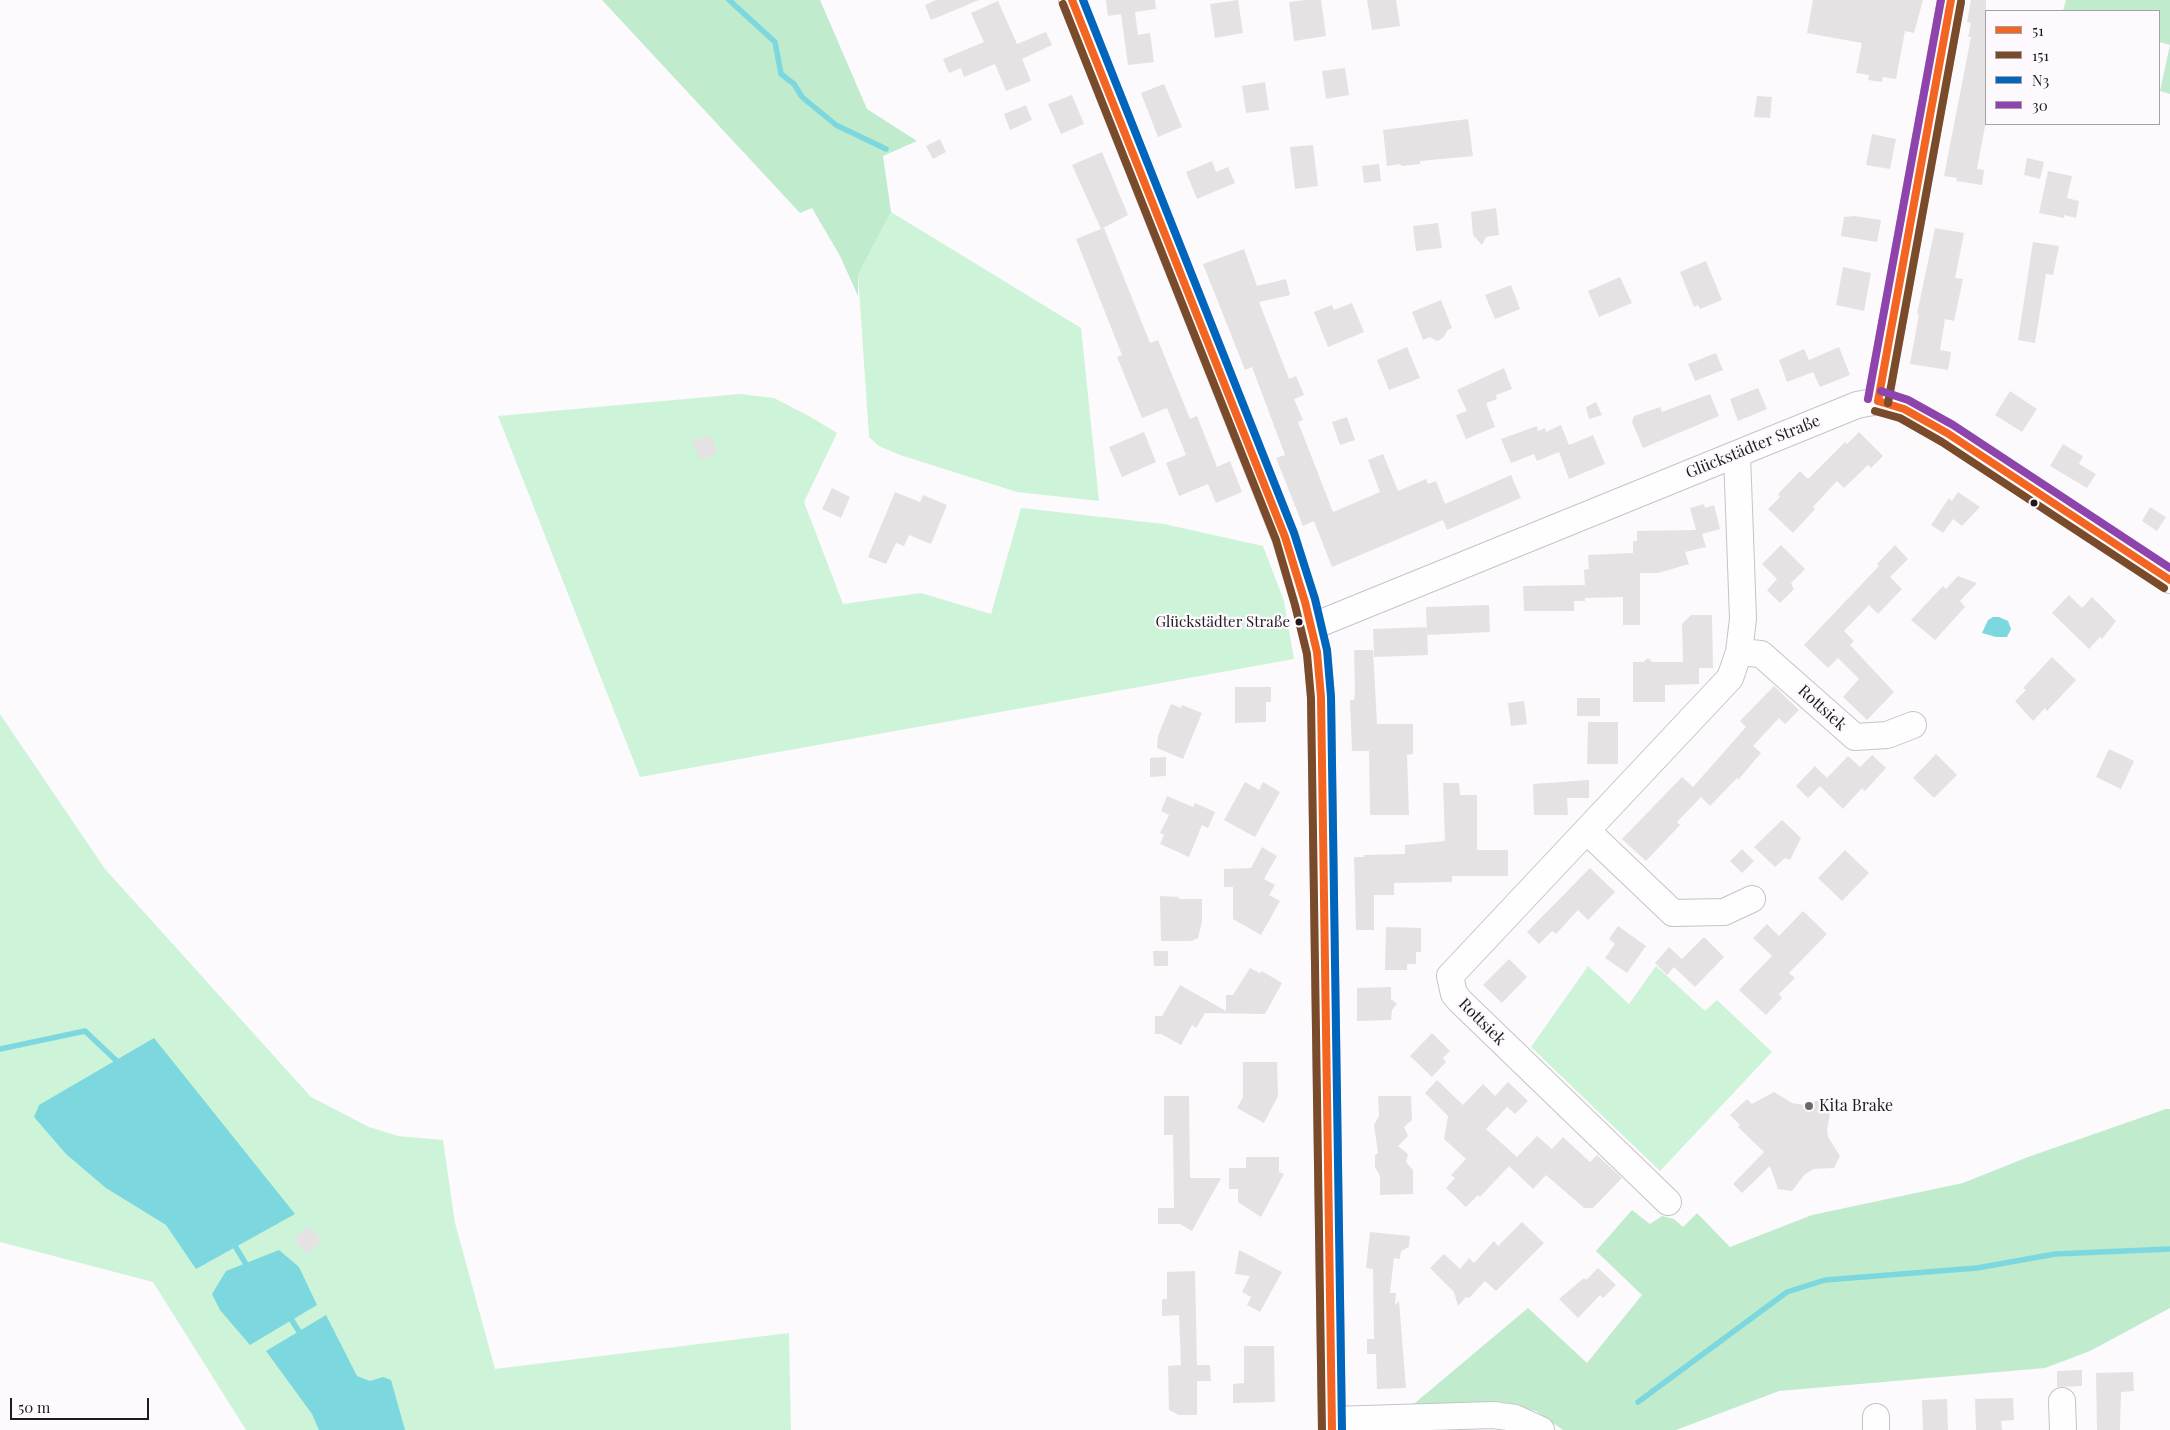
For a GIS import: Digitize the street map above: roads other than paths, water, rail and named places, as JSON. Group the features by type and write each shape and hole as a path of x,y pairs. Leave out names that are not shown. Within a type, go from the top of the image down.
{"street":[{"path":"1072,0 1285,537 1317,652 1321,707 1332,1425 1493,1415 1515,1418 1542,1430"},
{"path":"1951,0 1878,400 1904,409 1947,433 2170,580"},
{"name":"Glückstädter Straße","path":"1311,627 1857,405 1878,400"},
{"name":"Rottsiek","path":"1668,1202 1460,1001 1454,994 1450,976 1730,678 1739,652 1743,619 1737,454"},
{"name":"Rottsiek","path":"1739,652 1761,654 1855,737 1887,735 1913,726"},
{"path":"1587,831 1673,913 1724,912 1752,898"},
{"path":"2062,1401 2063,1430"}],"water":[{"path":"1993,617 1999,617 2008,621 2011,629 2007,637 1996,637 1982,633 1988,620"},
{"path":"154,1038 295,1214 196,1269 166,1225 106,1188 66,1154 34,1117 39,1105"},
{"path":"279,1250 299,1267 317,1305 250,1345 220,1310 212,1294 226,1271"},
{"path":"326,1315 357,1376 370,1381 383,1377 391,1380 405,1430 319,1430 312,1414 266,1351"}],"waterway":[{"path":"729,0 775,42 781,74 794,84 802,97 836,125 886,149"},
{"path":"0,1049 85,1031 120,1064"},
{"path":"232,1241 249,1269"},
{"path":"1638,1402 1787,1292 1825,1280 1977,1268 2055,1254 2170,1249"},
{"path":"288,1314 303,1338"}],"place":[{"name":"Glückstädter Straße","path":"1299,622"},
{"name":"Kita Brake","path":"1809,1106"}]}
